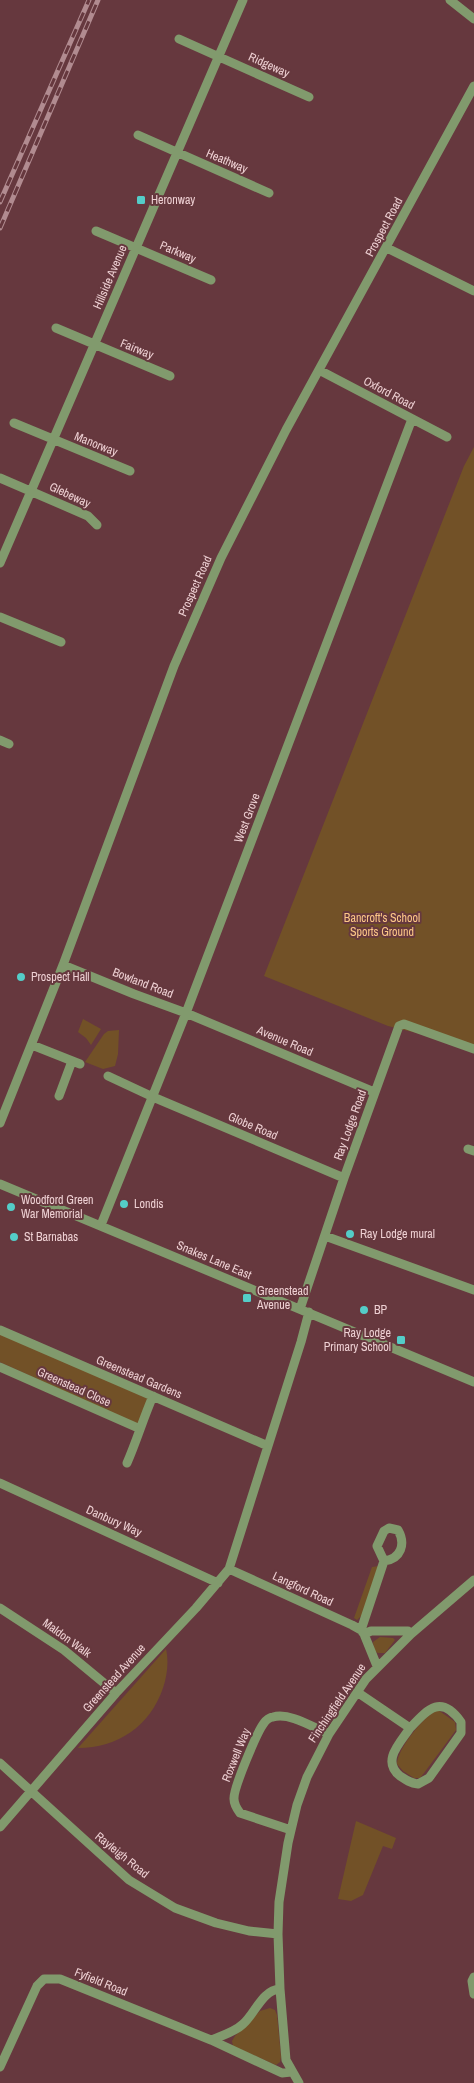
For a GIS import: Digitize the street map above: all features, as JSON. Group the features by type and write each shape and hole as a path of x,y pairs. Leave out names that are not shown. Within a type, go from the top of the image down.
{"street":[{"name":"Hillside Avenue","path":"0,563 243,0"},
{"path":"450,0 474,19"},
{"name":"Ridgeway","path":"179,39 309,97"},
{"name":"Prospect Road","path":"0,1123 63,965 174,666 202,600 242,516 319,370 474,86"},
{"path":"138,135 176,153"},
{"name":"Heathway","path":"176,153 269,193"},
{"name":"Parkway","path":"96,231 211,280"},
{"path":"387,248 474,291"},
{"name":"Fairway","path":"56,328 170,376"},
{"name":"Oxford Road","path":"319,370 447,437"},
{"name":"West Grove","path":"101,1225 186,1013 412,419"},
{"name":"Manorway","path":"14,423 130,471"},
{"name":"Glebeway","path":"0,478 88,516 97,525"},
{"path":"0,616 61,642"},
{"path":"0,740 10,744"},
{"name":"Bowland Road","path":"63,965 186,1013"},
{"name":"Avenue Road","path":"186,1013 374,1092"},
{"name":"Ray Lodge Road","path":"305,1310 325,1236 344,1178 374,1092 401,1024 474,1049"},
{"path":"32,1045 76,1062 59,1096"},
{"name":"Globe Road","path":"108,1076 344,1178"},
{"name":"Snakes Lane East","path":"0,1184 474,1382"},
{"path":"325,1236 474,1290"},
{"name":"Greenstead Avenue","path":"0,1827 116,1692 229,1569 301,1342 305,1310"},
{"name":"Greenstead Gardens","path":"0,1330 268,1446"},
{"name":"Greenstead Close","path":"0,1367 138,1428"},
{"path":"127,1463 139,1434 138,1428 153,1396"},
{"name":"Danbury Way","path":"0,1483 218,1583"},
{"path":"377,1666 363,1632 384,1561"},
{"name":"Langford Road","path":"229,1569 363,1632"},
{"name":"Finchingfield Avenue","path":"299,2083 286,2060 278,1934 279,1902 291,1830 307,1777 329,1734 377,1666 474,1580"},
{"name":"Maldon Walk","path":"0,1608 64,1650 116,1692"},
{"path":"363,1632 408,1631 411,1634"},
{"path":"357,1692 410,1728"},
{"path":"436,1705 444,1706 462,1722 462,1733 429,1778 418,1784 406,1780 395,1772 391,1764 393,1753 410,1728 436,1705"},
{"name":"Roxwell Way","path":"291,1830 240,1813 235,1807 234,1793 265,1721 274,1716 293,1719 329,1734"},
{"name":"Rayleigh Road","path":"0,1763 129,1880 175,1908 216,1923 249,1931 278,1934"},
{"path":"474,1977 472,1982 474,1994"},
{"name":"Fyfield Road","path":"0,2067 38,1986 44,1979 60,1979 211,2040 282,2073 292,2072"},
{"path":"211,2040 243,2024 267,1995 280,1989"}],"green space":[{"name":"Bancroft's School Sports Ground","path":"474,447 474,1047 388,1026 264,976 464,466"},
{"path":"83,1019 101,1029 91,1045 78,1032"},
{"path":"119,1030 118,1054 115,1066 103,1069 85,1062 104,1034 108,1031"},
{"path":"0,1333 149,1399 139,1422 137,1424 0,1362"},
{"path":"379,1566 364,1613 357,1620 354,1618 372,1567"},
{"path":"380,1637 393,1638 395,1640 385,1653 374,1651 373,1642"},
{"path":"166,1649 167,1669 163,1688 150,1713 141,1724 119,1739 106,1744 78,1748"},
{"path":"438,1710 455,1722 456,1730 420,1778 414,1778 403,1771 397,1764 398,1758 412,1734 432,1713"},
{"path":"356,1821 396,1838 392,1849 383,1846 363,1895 351,1901 338,1899"},
{"path":"270,2008 275,2010 277,2015 281,2057 280,2062 276,2065 233,2046 232,2041 260,2011"}],"railway":[{"path":"0,202 89,0"},
{"path":"0,228 98,0"}],"place":[{"name":"Heronway","path":"141,200"},
{"name":"Prospect Hall","path":"21,977"},
{"name":"Londis","path":"124,1204"},
{"name":"Woodford Green War Memorial","path":"11,1207"},
{"name":"Ray Lodge mural","path":"350,1234"},
{"name":"St Barnabas","path":"14,1237"},
{"name":"Greenstead Avenue","path":"247,1298"},
{"name":"BP","path":"364,1310"},
{"name":"Ray Lodge Primary School","path":"401,1340"}]}
